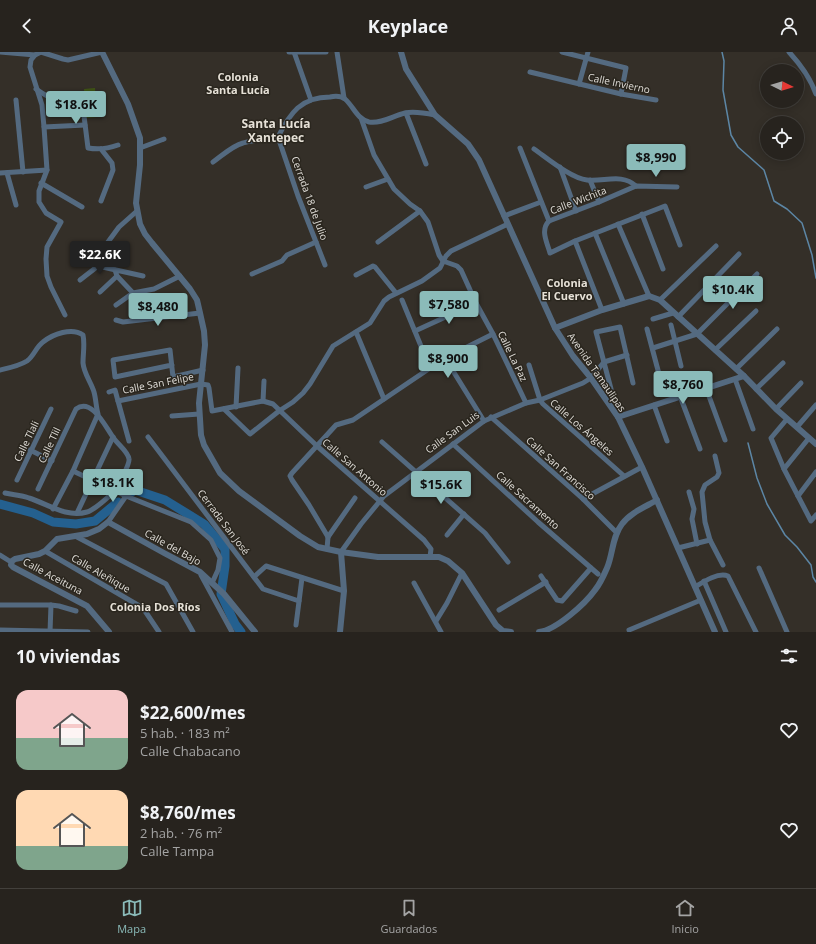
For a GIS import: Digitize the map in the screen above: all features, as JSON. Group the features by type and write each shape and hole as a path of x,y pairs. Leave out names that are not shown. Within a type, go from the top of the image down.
{"street":[{"path":"0,52 35,55"},
{"path":"65,315 47,276 47,247 61,222 46,213 39,202 39,191 47,170 42,105 30,67 31,60 35,55 41,52 68,60 102,52 128,104 140,138 140,164 136,203 140,224 145,234 180,276 197,300 204,330 205,345 199,414 201,435 204,445 220,472 239,491 300,536 318,547 378,557 430,557 448,561 462,573 496,625 502,631 511,632"},
{"path":"311,100 292,52 325,52"},
{"path":"338,52 344,98 361,118 374,155 394,189 420,210 428,222 439,255 444,261"},
{"name":"Avenida Tamaulipas","path":"400,52 406,69 435,115 468,144 474,152 555,328 573,356 591,378 618,417 657,500 715,632"},
{"path":"562,52 587,55 626,68 620,94"},
{"path":"789,52 801,65 816,94"},
{"path":"579,84 587,55"},
{"name":"Calle Invierno","path":"530,72 620,94 656,100"},
{"path":"36,89 51,99 57,101 82,100 88,148 101,149 118,145"},
{"path":"214,162 234,146 244,142 278,137 288,119 300,105 323,97 336,96 344,98"},
{"path":"16,100 23,172"},
{"path":"361,118 369,122 377,122 406,113 417,112 435,115"},
{"path":"406,113 426,164"},
{"path":"44,127 85,125"},
{"name":"Cerrada 18 de Julio","path":"278,137 298,196 325,265"},
{"path":"140,148 164,139"},
{"path":"520,148 549,221 544,229 544,234 550,253 575,241 664,206 680,244"},
{"path":"101,149 112,163 113,170 101,201"},
{"path":"534,149 577,178 590,180 625,179 636,186 677,187"},
{"path":"559,166 576,211"},
{"path":"0,173 47,170"},
{"path":"8,173 16,205"},
{"path":"366,187 388,178"},
{"path":"590,180 599,202"},
{"path":"41,184 82,207"},
{"name":"Calle Wichita","path":"549,221 636,186"},
{"path":"504,216 541,202"},
{"path":"378,242 420,210"},
{"path":"80,280 96,264 95,259 119,226 137,211"},
{"path":"642,214 663,269"},
{"path":"224,409 250,434 303,393 333,346 370,323 384,301 396,293 422,282 440,268 451,250 508,224"},
{"path":"618,224 649,296"},
{"path":"595,233 624,304"},
{"path":"575,241 602,310"},
{"path":"252,274 282,261 287,255 316,242"},
{"path":"660,300 716,246"},
{"path":"678,317 739,254"},
{"name":"Calle La Paz","path":"444,261 459,268 526,403"},
{"path":"96,264 143,276"},
{"path":"356,275 373,266 396,293"},
{"path":"115,270 117,276 133,293"},
{"path":"653,348 676,342 697,334 757,274"},
{"path":"100,292 117,276"},
{"path":"116,306 133,293 154,289 180,276"},
{"path":"555,328 602,310 649,296 660,300 744,376 776,409 816,444"},
{"path":"402,300 430,368"},
{"path":"414,331 476,303"},
{"path":"715,350 756,312"},
{"path":"116,320 123,322 200,313"},
{"path":"653,319 673,313"},
{"path":"671,325 681,366"},
{"path":"611,389 596,332 620,327 633,383"},
{"path":"647,328 659,374"},
{"path":"736,369 777,329"},
{"path":"0,370 28,361 36,352 41,343 54,335 68,332 79,332 83,335 85,343 83,363 87,378 94,393 95,405 98,414 129,458 128,465 115,491 95,508 87,512 63,512 29,498 5,493"},
{"path":"356,332 384,399"},
{"path":"328,537 290,476 336,425 353,420 445,358 493,334"},
{"path":"172,365 115,377 113,360 170,350 172,365 173,377 203,370"},
{"path":"591,378 604,362 627,355"},
{"path":"445,358 484,421"},
{"path":"756,389 783,363"},
{"name":"Calle Los Ángeles","path":"529,365 540,400 543,404 624,476"},
{"path":"236,407 238,368"},
{"path":"618,417 744,376"},
{"name":"Calle San Luis","path":"341,552 384,496 484,421 526,403 540,400 583,383 591,378"},
{"path":"735,379 753,429"},
{"path":"201,384 208,385 212,411 263,402 264,381"},
{"path":"776,409 800,383"},
{"name":"Calle San Felipe","path":"118,400 201,384"},
{"path":"706,388 725,440"},
{"path":"112,391 118,400 129,441"},
{"path":"680,396 700,449"},
{"name":"Calle San Antonio","path":"263,402 273,404 317,446 429,545 431,549 430,557"},
{"path":"654,405 667,441"},
{"path":"797,427 816,405"},
{"name":"Calle Tlil","path":"38,489 76,409 82,406 98,414"},
{"name":"Calle Tlali","path":"17,480 30,450 51,409"},
{"path":"53,509 73,470 98,414"},
{"path":"172,416 199,414"},
{"name":"Calle San Francisco","path":"491,417 583,499 617,533"},
{"path":"787,419 771,438 784,469 811,521 816,515"},
{"path":"76,513 113,437"},
{"name":"Cerrada San José","path":"148,437 263,589 299,600"},
{"path":"784,469 809,438"},
{"path":"382,442 485,533 508,562"},
{"name":"Calle Sacramento","path":"453,444 598,574"},
{"path":"30,450 52,461"},
{"path":"716,456 717,477 705,485 702,492 705,522 710,540 723,564"},
{"path":"583,499 642,467"},
{"path":"73,470 126,496 191,522 211,540 220,558 214,585"},
{"path":"798,496 816,472"},
{"path":"689,492 694,509 692,519 697,544"},
{"path":"0,555 11,562 15,559 39,554 45,551 57,539 77,537 99,529 108,522 126,496"},
{"path":"327,549 328,537 355,498"},
{"path":"539,632 556,625 571,614 596,590 608,566 617,533 625,520 657,500"},
{"path":"447,535 464,514"},
{"name":"Calle del Bajo","path":"108,522 200,572 224,594 254,632"},
{"path":"77,537 166,584 193,632"},
{"path":"678,548 710,540"},
{"name":"Calle Aleñique","path":"45,551 144,608 159,632"},
{"path":"340,632 344,591 341,552"},
{"name":"Calle Aceituna","path":"11,562 14,567 88,606 108,632"},
{"path":"254,577 266,566 344,591"},
{"path":"541,576 557,600 562,601 591,568"},
{"path":"759,568 787,632"},
{"path":"200,572 232,632"},
{"path":"436,621 462,573"},
{"path":"695,587 704,581 722,574 728,576 756,632"},
{"path":"296,625 302,578"},
{"path":"704,581 726,632"},
{"path":"499,610 546,582"},
{"path":"414,583 441,632"},
{"path":"629,630 701,600"},
{"path":"0,605 51,605 76,611"},
{"path":"50,631 51,605"},
{"path":"0,630 88,632"}],"green space":[{"path":"95,88 97,117 86,118 84,89"}],"waterway":[{"path":"722,52 724,61 723,90 731,135 738,147 764,170 774,201 787,209 802,223 812,255 816,278"},
{"path":"748,443 757,478 767,504 785,535 797,547 811,565 813,577 816,582"},
{"path":"132,492 135,490 165,500 204,524 225,549 225,566 221,594 235,624 241,632"},
{"path":"0,504 33,513 53,522 76,524 95,521 118,502"}],"district":[{"name":"Colonia Santa Lucía","path":"238,83"},
{"name":"Santa Lucía Xantepec","path":"276,131"},
{"name":"Colonia El Cuervo","path":"567,289"},
{"name":"Colonia Dos Ríos","path":"155,607"}]}
